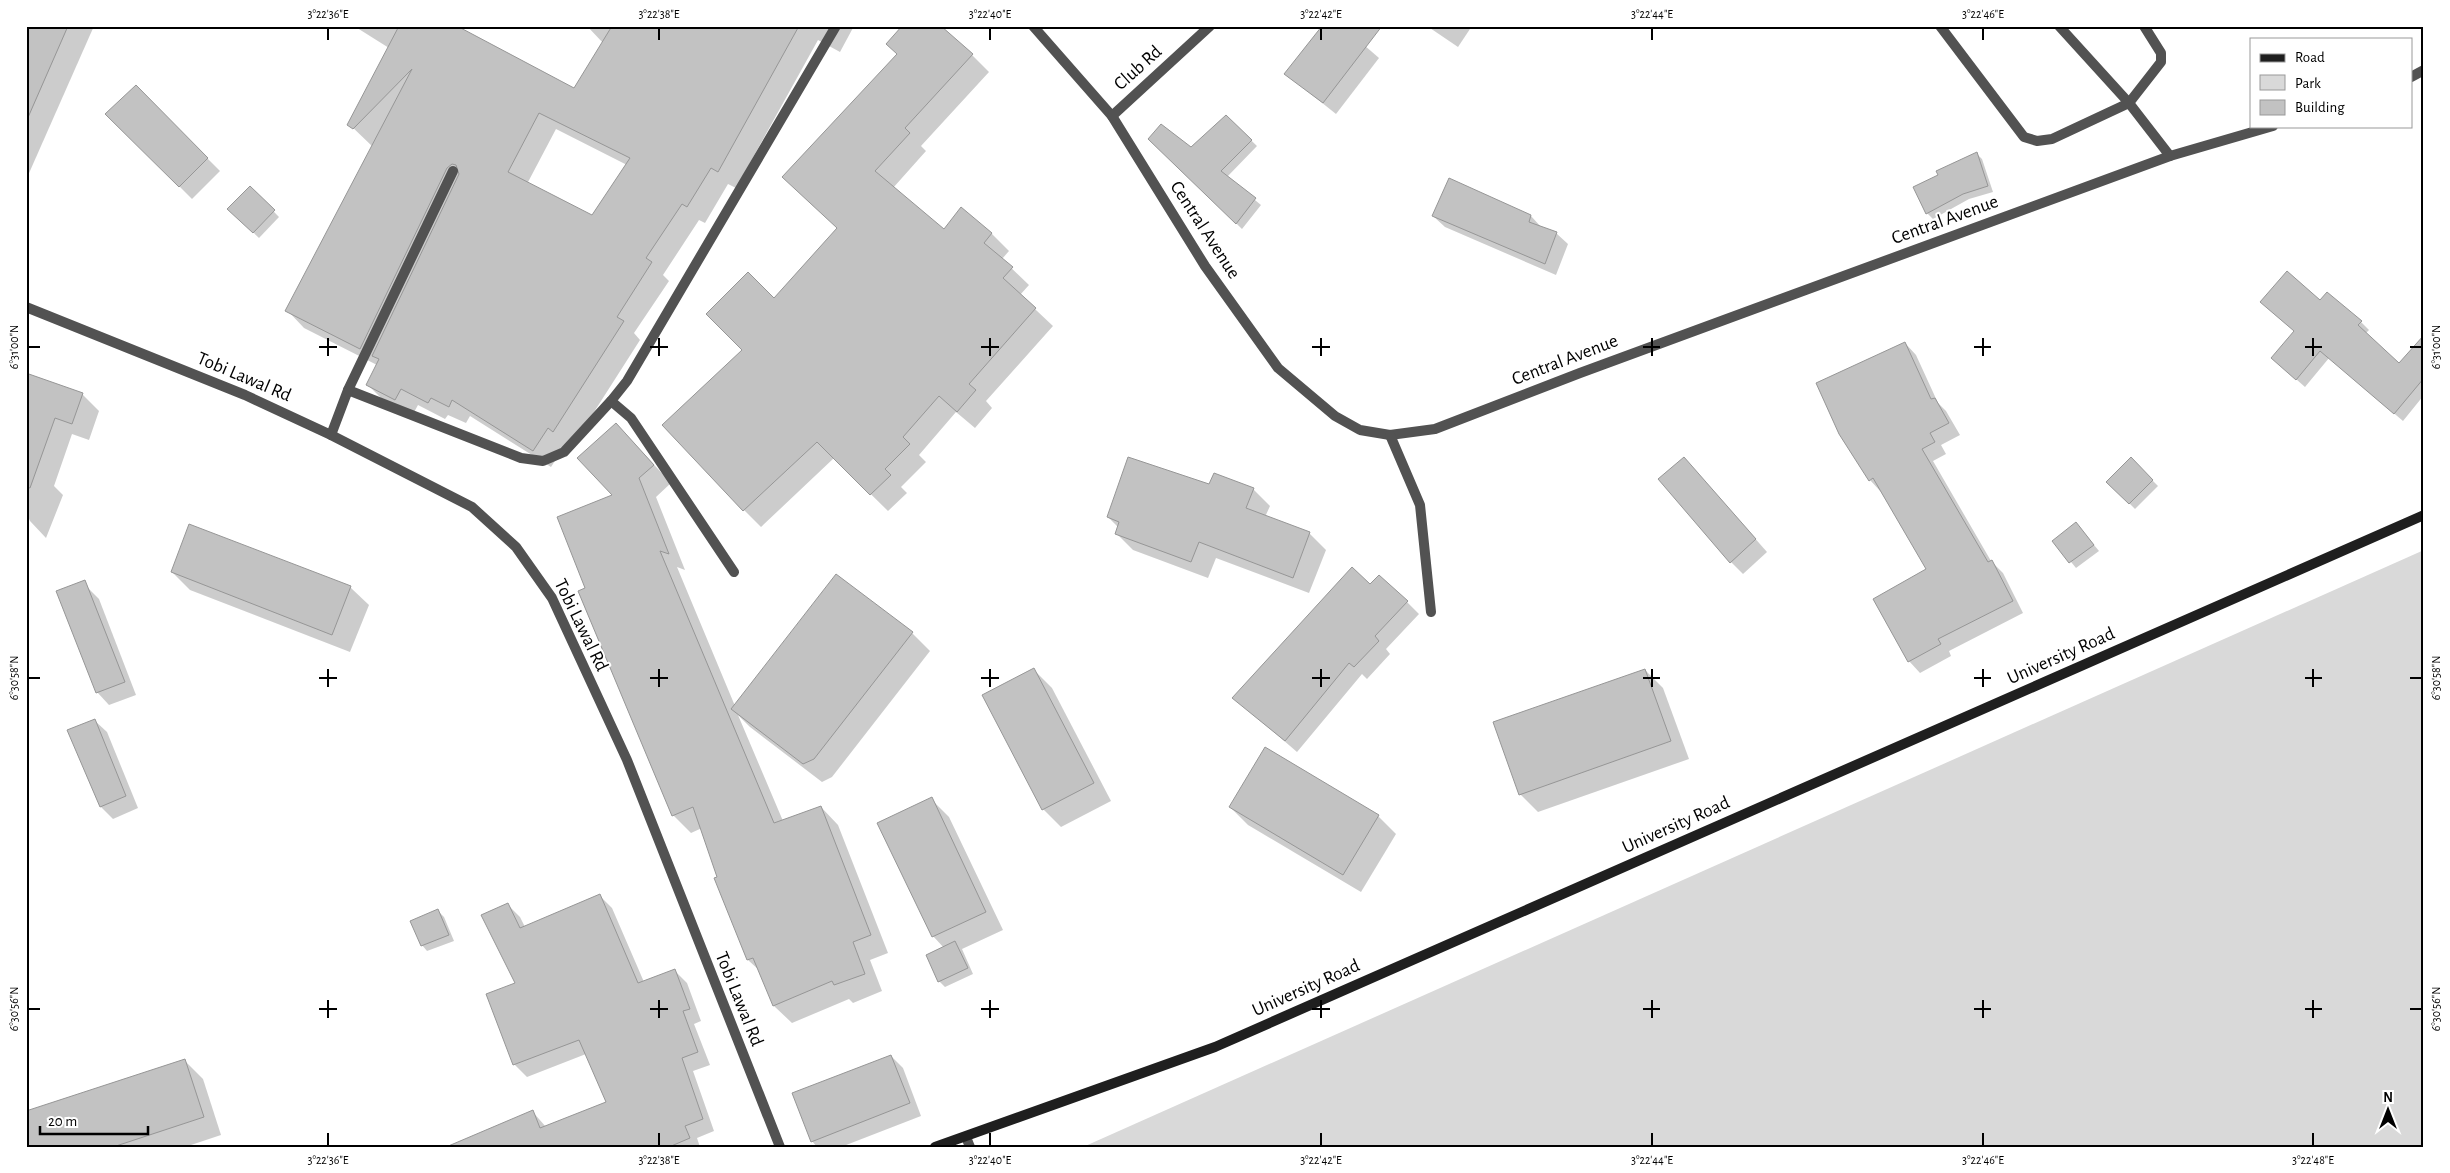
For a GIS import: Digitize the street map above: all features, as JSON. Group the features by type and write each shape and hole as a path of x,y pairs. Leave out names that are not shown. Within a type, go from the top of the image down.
{"main road":[{"name":"University Road","path":"934,1147 1215,1047 2424,515"}],"street":[{"path":"348,390 521,458 543,461 564,452 627,381 836,26"},
{"name":"Central Avenue","path":"1033,26 1112,116 1205,266 1278,368 1336,416 1360,430 1390,435 1435,429 1580,373 2170,156 2266,128"},
{"name":"Club Rd","path":"1112,116 1210,26"},
{"path":"1940,26 2024,137 2036,141 2052,139 2129,104 2161,62 2161,53 2144,26"},
{"path":"2059,26 2129,104 2170,156"},
{"path":"2412,76 2424,70"},
{"path":"331,435 348,390 453,171"},
{"name":"Tobi Lawal Rd","path":"26,307 245,395 331,435 472,507 516,546 552,598 627,760 780,1147"},
{"path":"611,401 631,418 734,572"},
{"path":"1390,435 1420,505 1431,612"},
{"path":"966,1137 970,1147"}],"green space":[{"path":"2424,550 2424,1147 1083,1147"}],"building":[{"path":"26,26 68,26 26,122"},
{"path":"399,26 457,26 574,88 612,26 799,26 718,172 711,168 687,207 682,204 646,258 652,262 617,317 624,321 553,432 548,428 533,451 452,400 449,407 431,398 428,403 401,389 395,400 366,385 379,359 372,356 459,174 456,165 452,164 447,168 360,349 285,311 412,69 353,129 347,125","holes":["539,113 630,158 592,215 508,172"]},
{"path":"902,26 941,26 973,54 905,128 910,133 875,171 944,229 961,207 992,233 984,243 1013,267 1003,278 1036,308 969,384 976,390 957,412 939,396 903,437 910,444 885,469 891,475 870,495 817,442 743,511 662,425 742,350 706,314 748,272 774,298 837,228 782,177 897,54 886,44"},
{"path":"1322,26 1382,26 1323,103 1284,74"},
{"path":"136,85 208,158 179,187 105,114"},
{"path":"1226,115 1252,140 1221,171 1256,198 1236,224 1148,139 1161,124 1191,147"},
{"path":"1977,152 1988,186 1963,194 1926,214 1913,187 1938,175 1936,171"},
{"path":"1449,178 1531,215 1529,222 1557,232 1545,264 1432,216"},
{"path":"250,186 275,210 253,233 227,209"},
{"path":"2287,271 2320,300 2327,292 2362,321 2358,325 2399,363 2424,335 2424,378 2394,414 2320,351 2296,380 2271,358 2294,331 2260,302"},
{"path":"1905,342 1931,399 1935,398 1949,423 1930,433 1935,442 1922,449 1988,562 1992,560 2013,601 1938,639 1941,644 1908,662 1873,599 1926,569 1873,478 1869,481 1839,434 1816,383"},
{"path":"26,373 83,393 72,424 55,418 30,488 26,487"},
{"path":"616,423 654,465 639,478 669,554 660,551 774,823 821,806 871,935 853,942 865,974 834,985 832,981 773,1006 753,958 747,960 714,878 717,877 693,807 672,816 578,591 585,588 557,517 612,495 577,458"},
{"path":"1128,457 1209,484 1214,473 1254,488 1246,508 1310,532 1293,578 1199,542 1191,562 1115,534 1119,522 1107,517"},
{"path":"1684,457 1756,539 1730,563 1658,479"},
{"path":"2131,457 2153,480 2129,504 2106,482"},
{"path":"2076,522 2094,545 2069,563 2052,541"},
{"path":"189,524 351,586 332,635 171,572"},
{"path":"1352,567 1370,584 1379,575 1408,601 1375,636 1379,641 1354,667 1349,663 1285,741 1232,698"},
{"path":"836,574 913,632 814,759 803,764 731,709"},
{"path":"85,580 125,682 96,693 56,591"},
{"path":"1034,668 1094,783 1042,810 982,695"},
{"path":"1645,669 1671,741 1519,795 1493,722"},
{"path":"95,719 126,796 100,807 67,730"},
{"path":"1265,747 1379,815 1343,875 1229,807"},
{"path":"932,797 986,912 932,937 877,823"},
{"path":"600,894 638,983 675,969 690,1009 683,1011 698,1052 682,1058 703,1119 685,1126 690,1138 669,1147 446,1147 533,1110 540,1128 606,1102 579,1040 513,1065 486,994 515,983 481,915 508,903 520,928"},
{"path":"438,909 449,935 421,946 410,921"},
{"path":"955,941 968,968 938,982 926,955"},
{"path":"891,1055 910,1103 811,1142 792,1093"},
{"path":"185,1059 204,1117 113,1147 26,1147 26,1111"}]}
